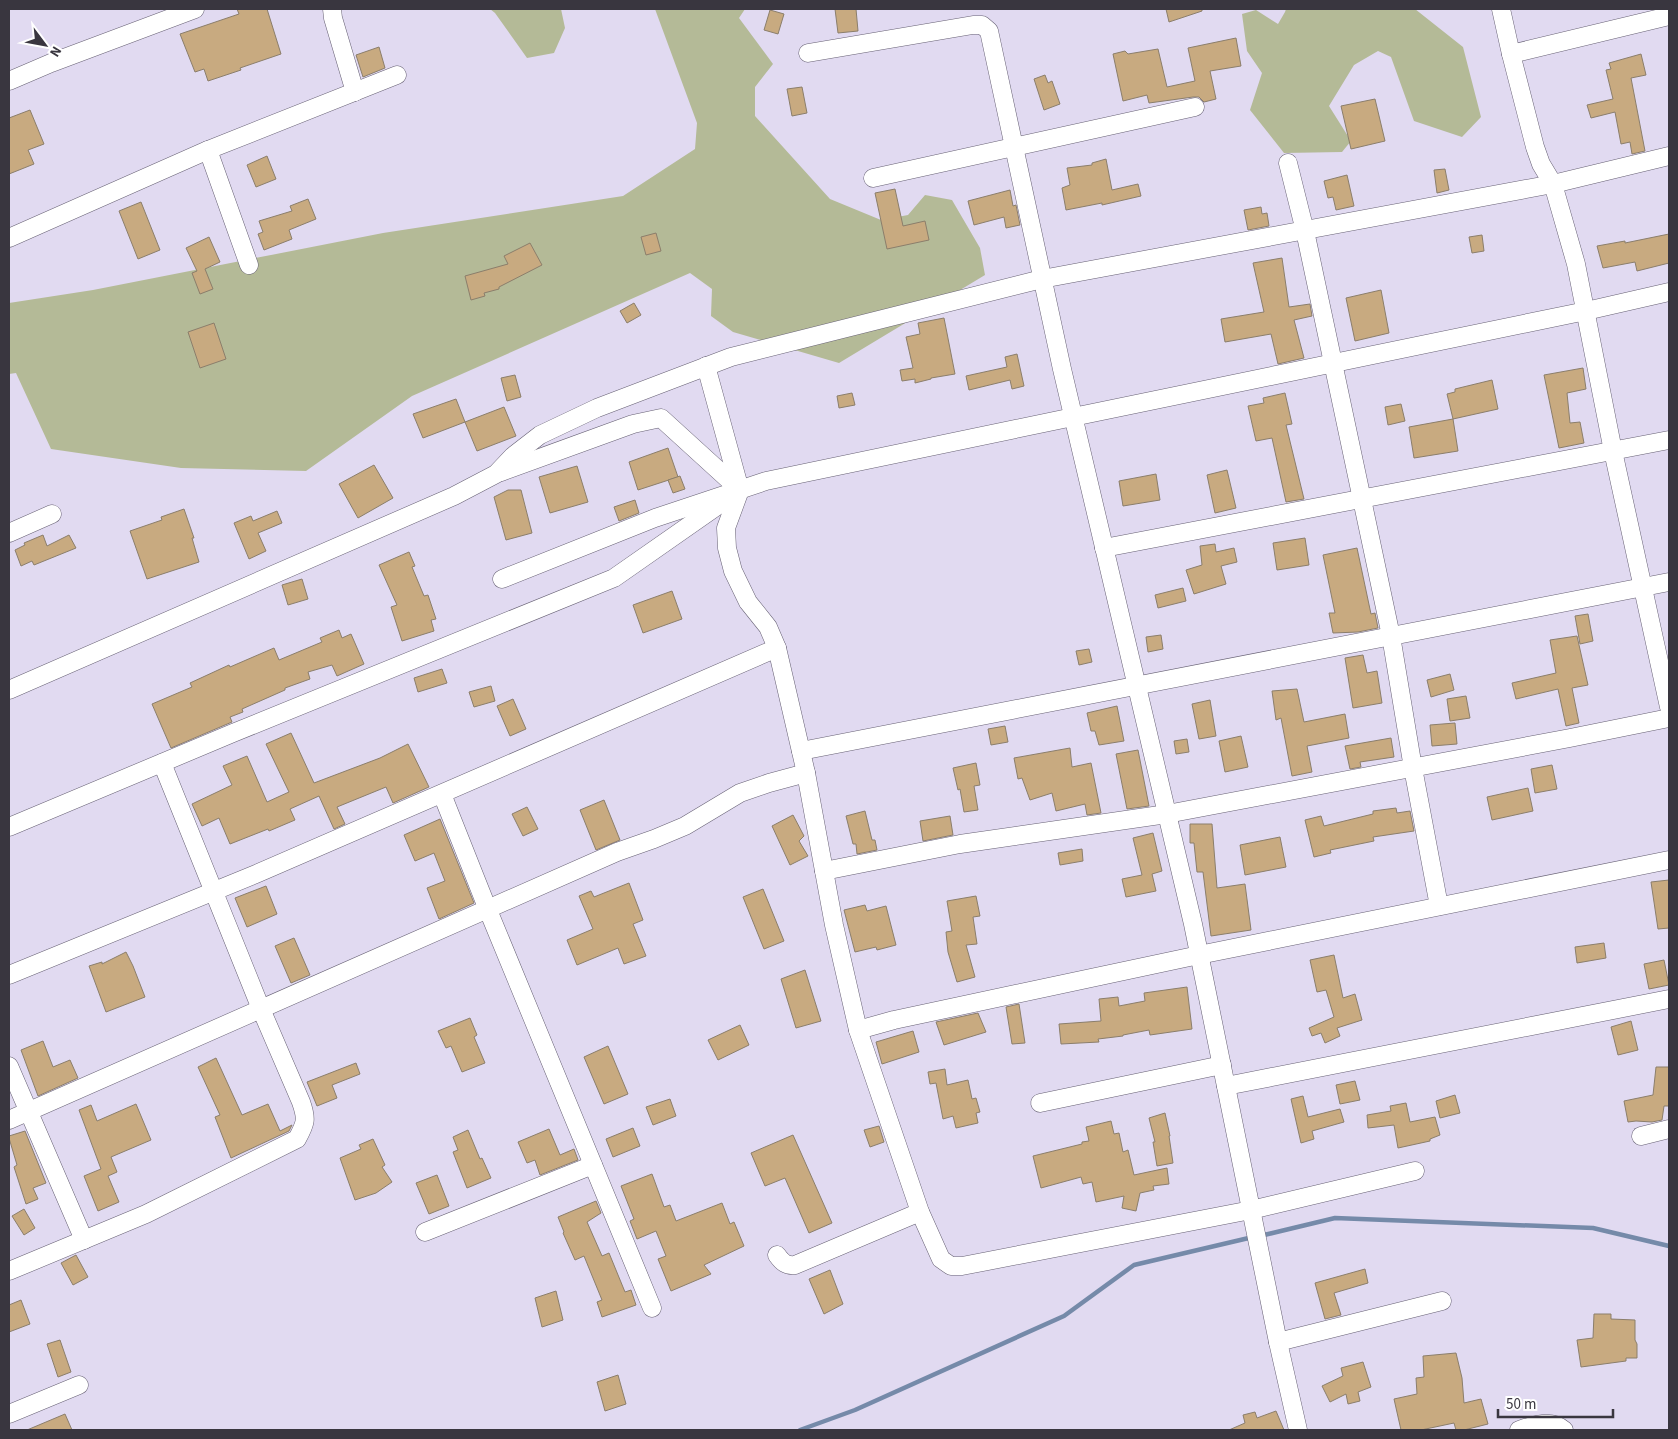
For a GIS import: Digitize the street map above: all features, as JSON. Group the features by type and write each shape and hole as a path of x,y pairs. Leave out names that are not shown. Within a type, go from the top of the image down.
{"street":[{"path":"9,81 51,63 195,9"},
{"path":"332,9 355,92"},
{"path":"1501,9 1535,147 1541,164 1553,184 1576,264 1613,450 1669,706"},
{"path":"1511,54 1669,16"},
{"path":"808,52 973,25 982,25 989,31 1073,416 1200,955 1278,1342 1298,1430"},
{"path":"9,238 208,150 397,75"},
{"path":"872,178 1195,107"},
{"path":"208,150 248,265"},
{"path":"496,474 513,456 540,435 597,408 731,357 1042,279 1553,184 1669,156"},
{"path":"1288,163 1391,636 1412,768 1439,906"},
{"path":"502,579 656,518 766,481 1073,416 1586,312 1669,292"},
{"path":"706,366 740,490 726,528 727,548 733,571 748,602 768,627 777,648 806,773 834,925 858,1030 920,1212 941,1260 946,1264 956,1267 1252,1210 1414,1171"},
{"path":"9,690 454,496 496,474 633,424 661,418 740,490"},
{"path":"1104,548 1669,440"},
{"path":"9,827 614,578 740,490"},
{"path":"9,532 52,514"},
{"path":"801,752 1669,582"},
{"path":"9,975 214,891 442,794 777,648"},
{"path":"824,871 960,844 1167,814 1669,718"},
{"path":"9,1271 146,1214 297,1139 305,1125 305,1115 162,763"},
{"path":"9,1120 617,852 685,826 740,793 806,773"},
{"path":"442,794 652,1308"},
{"path":"858,1030 894,1020 1200,955 1669,860"},
{"path":"1226,1086 1669,999"},
{"path":"1040,1103 1222,1065"},
{"path":"9,1066 84,1240"},
{"path":"1641,1136 1669,1129"},
{"path":"425,1232 593,1165"},
{"path":"777,1255 788,1266 795,1265 920,1212"},
{"path":"1278,1342 1442,1301"},
{"path":"9,1414 80,1384"},
{"path":"1519,1430 1534,1425 1551,1424 1564,1430"}],"green space":[{"path":"490,9 561,9 565,28 554,53 527,58 495,13"},
{"path":"655,9 745,9 739,18 773,64 755,87 755,116 830,199 881,220 908,215 925,195 952,200 980,248 985,275 839,363 733,332 711,316 712,289 690,273 412,396 306,471 181,468 51,449 16,373 9,374 9,303 93,290 383,233 623,196 695,149 697,123"},
{"path":"1286,9 1415,9 1463,47 1481,117 1462,137 1414,121 1391,57 1378,51 1354,65 1329,106 1351,141 1342,152 1284,153 1250,110 1262,73 1247,51 1242,14 1256,10 1278,24"}],"building":[{"path":"237,9 267,9 281,54 208,81 204,69 195,72 180,34 239,14"},
{"path":"835,9 856,9 858,31 838,33"},
{"path":"1166,9 1202,9 1202,11 1169,22"},
{"path":"770,10 784,14 778,34 764,30"},
{"path":"1236,38 1241,66 1210,71 1216,99 1204,102 1199,97 1193,97 1149,103 1147,95 1123,101 1113,54 1125,51 1128,54 1158,49 1167,87 1195,81 1188,48"},
{"path":"379,47 385,68 363,77 356,55"},
{"path":"1641,54 1646,75 1631,78 1645,151 1632,154 1630,142 1621,144 1615,112 1591,118 1587,105 1613,99 1606,70 1611,69 1609,63"},
{"path":"1045,75 1048,83 1052,81 1060,104 1044,110 1034,79"},
{"path":"802,87 807,113 792,116 787,89"},
{"path":"1375,99 1385,141 1351,149 1341,106"},
{"path":"30,110 44,144 28,150 34,164 9,174 9,118"},
{"path":"267,156 276,179 256,187 247,165"},
{"path":"1106,159 1112,190 1138,184 1141,196 1102,205 1102,203 1066,210 1062,188 1070,185 1067,168 1092,165 1092,163"},
{"path":"1445,169 1449,190 1437,193 1434,170"},
{"path":"1347,175 1354,206 1336,210 1333,197 1328,198 1324,181"},
{"path":"895,189 903,226 925,221 929,240 887,249 875,193"},
{"path":"1010,190 1013,206 1016,205 1020,225 1006,228 1004,217 974,225 968,201"},
{"path":"308,199 316,219 289,230 292,239 264,250 258,234 263,232 259,221 292,211 290,206"},
{"path":"141,202 160,250 138,259 119,211"},
{"path":"1261,207 1262,214 1267,213 1269,226 1248,230 1244,210"},
{"path":"656,233 661,251 646,255 641,237"},
{"path":"1669,234 1669,263 1637,271 1635,262 1603,268 1597,246 1625,241 1625,243"},
{"path":"1482,235 1484,251 1472,253 1469,237"},
{"path":"209,237 220,262 205,269 213,289 200,294 192,273 197,271 186,248"},
{"path":"530,243 542,265 499,287 499,289 484,293 485,296 471,300 465,276 508,264 504,256"},
{"path":"1282,258 1289,307 1310,304 1312,316 1294,320 1304,358 1278,364 1271,334 1225,342 1221,319 1264,312 1253,263"},
{"path":"1381,290 1389,333 1355,341 1346,298"},
{"path":"634,303 641,315 627,323 620,311"},
{"path":"944,318 955,374 915,383 915,379 902,381 900,370 913,368 906,337 920,334 918,323"},
{"path":"214,323 226,359 200,368 188,332"},
{"path":"1017,354 1024,386 1012,389 1010,380 969,390 966,376 1007,367 1005,357"},
{"path":"1583,368 1586,389 1567,393 1570,423 1580,422 1584,443 1559,448 1544,375"},
{"path":"515,375 521,397 507,401 501,378"},
{"path":"1492,380 1498,409 1453,419 1447,394 1455,392 1455,389"},
{"path":"852,393 855,405 839,408 837,396"},
{"path":"1285,393 1292,424 1286,425 1304,499 1286,502 1272,438 1256,441 1248,406 1264,403 1263,398"},
{"path":"456,399 465,422 423,438 413,414"},
{"path":"1401,404 1405,421 1388,425 1385,407"},
{"path":"504,407 516,436 477,451 465,422"},
{"path":"1453,419 1458,451 1414,458 1409,427"},
{"path":"668,448 678,477 638,490 629,462"},
{"path":"374,465 393,498 358,518 339,484"},
{"path":"577,466 588,502 550,513 539,477"},
{"path":"1227,470 1236,508 1215,513 1207,475"},
{"path":"1156,474 1160,500 1123,506 1119,481"},
{"path":"680,476 685,489 673,493 668,480"},
{"path":"508,490 521,490 532,533 506,540 494,497"},
{"path":"635,500 639,513 619,521 614,507"},
{"path":"184,509 194,538 192,538 199,562 147,579 130,531 162,520 161,517"},
{"path":"277,511 282,523 258,533 266,551 249,559 234,523 251,516 253,521"},
{"path":"43,535 47,546 69,535 76,548 34,565 32,561 21,566 15,550 25,545 24,543"},
{"path":"1305,538 1309,565 1277,570 1273,543"},
{"path":"1215,544 1216,552 1234,548 1237,562 1221,566 1226,584 1194,594 1186,570 1202,565 1200,546"},
{"path":"1357,548 1371,614 1375,613 1378,628 1358,632 1333,633 1329,613 1335,613 1323,555"},
{"path":"409,552 415,566 412,567 424,596 428,595 436,619 431,620 434,631 402,641 391,607 397,605 379,565"},
{"path":"302,579 308,599 288,605 282,585"},
{"path":"1183,588 1186,601 1158,608 1155,595"},
{"path":"672,591 682,619 643,633 633,605"},
{"path":"1588,614 1593,641 1580,644 1575,616"},
{"path":"339,630 342,638 351,634 364,664 337,676 332,665 308,672 310,679 285,688 285,690 242,709 243,712 230,717 232,722 171,748 152,704 192,687 190,683 229,665 230,667 274,648 279,660 322,642 320,638"},
{"path":"1161,635 1163,649 1148,652 1146,637"},
{"path":"1577,636 1588,685 1572,688 1579,723 1566,726 1558,689 1516,699 1512,683 1556,673 1550,640"},
{"path":"1089,649 1092,662 1079,665 1076,651"},
{"path":"1363,655 1367,673 1377,671 1382,703 1353,708 1345,658"},
{"path":"442,669 447,683 418,692 414,678"},
{"path":"1450,674 1454,690 1431,697 1427,680"},
{"path":"491,686 495,701 474,707 469,692"},
{"path":"1297,689 1304,722 1345,714 1349,738 1307,746 1312,772 1292,776 1281,718 1276,720 1272,691"},
{"path":"1466,696 1470,718 1450,721 1447,699"},
{"path":"513,699 526,729 510,736 497,706"},
{"path":"1210,700 1216,736 1199,739 1192,704"},
{"path":"1117,706 1124,741 1099,745 1095,731 1091,731 1087,713"},
{"path":"1455,723 1457,744 1432,746 1430,725"},
{"path":"1005,726 1008,742 991,745 988,729"},
{"path":"291,733 314,783 380,758 408,744 429,787 393,803 386,787 337,807 345,824 334,829 319,796 290,809 295,820 230,844 219,818 202,826 192,804 232,785 223,766 247,756 267,802 289,792 266,744"},
{"path":"1241,736 1248,767 1225,772 1219,741"},
{"path":"1391,738 1394,757 1360,762 1361,767 1350,769 1345,746"},
{"path":"1187,739 1189,752 1176,754 1174,741"},
{"path":"1070,748 1072,767 1091,763 1101,813 1087,815 1085,804 1056,811 1052,793 1030,800 1022,778 1018,779 1014,758"},
{"path":"1138,750 1149,806 1127,809 1116,754"},
{"path":"976,763 980,785 974,786 978,810 964,812 960,789 958,790 953,768"},
{"path":"1552,765 1557,789 1535,793 1531,769"},
{"path":"1528,788 1533,811 1492,820 1487,797"},
{"path":"604,800 620,840 596,850 580,810"},
{"path":"527,807 538,829 523,836 512,814"},
{"path":"1396,808 1397,813 1410,811 1414,831 1373,837 1374,841 1330,850 1331,853 1314,857 1305,820 1321,816 1324,826 1373,814 1373,811"},
{"path":"865,811 872,840 875,840 877,850 857,854 856,844 853,844 846,816"},
{"path":"793,815 804,836 799,841 808,856 790,865 772,826"},
{"path":"950,816 953,835 923,841 920,821"},
{"path":"440,819 474,903 439,919 427,888 445,881 434,853 415,861 404,835"},
{"path":"1190,824 1212,824 1217,888 1245,884 1251,930 1211,936 1203,872 1197,872 1194,843 1190,843"},
{"path":"1153,833 1162,871 1152,874 1156,891 1126,897 1122,879 1142,875 1133,838"},
{"path":"1280,837 1286,867 1245,875 1240,845"},
{"path":"1082,849 1083,861 1060,865 1058,853"},
{"path":"1669,880 1669,928 1658,929 1651,882"},
{"path":"629,883 643,920 633,924 646,956 624,964 618,948 577,965 567,940 593,929 579,896 591,891 594,897"},
{"path":"266,886 277,914 247,927 235,898"},
{"path":"763,889 784,941 764,949 743,897"},
{"path":"976,896 980,916 973,917 977,944 966,945 975,977 957,982 948,952 946,932 952,931 947,901"},
{"path":"865,905 867,911 886,906 896,945 877,950 876,947 855,952 844,910"},
{"path":"294,938 310,975 291,983 275,946"},
{"path":"1604,943 1606,958 1577,963 1575,947"},
{"path":"126,952 145,997 106,1012 89,966 102,962 102,964"},
{"path":"1334,955 1343,998 1355,994 1362,1020 1337,1028 1340,1036 1325,1043 1321,1033 1312,1036 1309,1028 1334,1017 1326,990 1317,992 1310,960"},
{"path":"1664,960 1669,985 1649,989 1644,964"},
{"path":"805,970 821,1021 796,1028 781,979"},
{"path":"1187,987 1192,1029 1150,1035 1149,1030 1098,1039 1099,1042 1061,1044 1059,1024 1101,1021 1099,999 1118,997 1119,1006 1145,1001 1144,993"},
{"path":"1019,1004 1025,1043 1012,1044 1006,1007"},
{"path":"978,1013 986,1032 944,1045 936,1022"},
{"path":"470,1018 477,1035 474,1037 485,1063 462,1072 451,1046 446,1048 438,1031"},
{"path":"1631,1021 1638,1050 1618,1055 1611,1027"},
{"path":"740,1025 749,1045 718,1060 708,1040"},
{"path":"913,1031 919,1052 882,1064 876,1042"},
{"path":"43,1041 53,1067 70,1060 78,1078 38,1096 21,1050"},
{"path":"608,1046 628,1094 604,1104 584,1057"},
{"path":"216,1058 242,1115 268,1104 280,1131 292,1125 289,1131 231,1158 215,1117 220,1115 198,1067"},
{"path":"356,1063 360,1074 332,1085 337,1098 317,1106 307,1082"},
{"path":"1656,1067 1669,1067 1669,1106 1664,1106 1662,1120 1628,1122 1624,1101 1653,1095"},
{"path":"945,1069 947,1085 968,1080 972,1099 976,1098 980,1112 976,1113 978,1123 956,1128 953,1116 943,1119 936,1083 930,1084 928,1072"},
{"path":"1355,1081 1360,1100 1340,1104 1336,1085"},
{"path":"1455,1095 1460,1113 1440,1118 1436,1101"},
{"path":"1303,1096 1308,1117 1340,1109 1344,1122 1312,1131 1314,1139 1301,1143 1291,1099"},
{"path":"670,1099 676,1116 653,1125 646,1107"},
{"path":"1406,1103 1410,1122 1435,1117 1440,1135 1430,1139 1430,1141 1398,1148 1394,1125 1368,1128 1367,1115 1391,1111 1390,1106"},
{"path":"136,1104 151,1140 111,1157 117,1172 108,1176 119,1202 98,1211 84,1176 101,1169 79,1110 91,1105 97,1121"},
{"path":"1165,1113 1173,1163 1157,1166 1153,1142 1155,1142 1149,1118"},
{"path":"1111,1121 1114,1134 1119,1133 1123,1152 1128,1150 1134,1175 1167,1168 1169,1184 1153,1186 1154,1190 1140,1193 1136,1211 1122,1208 1124,1196 1096,1202 1092,1182 1083,1184 1081,1177 1041,1188 1033,1156 1089,1141 1086,1127"},
{"path":"879,1126 884,1142 870,1147 864,1130"},
{"path":"633,1128 640,1146 613,1157 606,1139"},
{"path":"549,1129 560,1155 574,1149 578,1160 540,1175 535,1160 527,1163 518,1142"},
{"path":"468,1130 480,1159 482,1158 491,1178 467,1188 453,1152 458,1150 453,1137"},
{"path":"25,1131 46,1183 33,1188 38,1199 26,1204 14,1167 17,1165 9,1138 9,1136"},
{"path":"793,1135 832,1223 809,1233 785,1178 765,1186 751,1153"},
{"path":"373,1139 385,1165 382,1167 392,1182 376,1193 355,1200 340,1158 361,1149 359,1145"},
{"path":"652,1174 664,1207 670,1205 676,1221 722,1203 730,1224 734,1222 744,1246 704,1265 711,1274 671,1291 658,1259 666,1256 656,1231 637,1239 630,1221 634,1219 621,1186"},
{"path":"437,1175 449,1206 429,1214 416,1183"},
{"path":"596,1201 601,1213 587,1222 602,1256 609,1253 625,1292 631,1290 636,1305 602,1317 597,1302 602,1300 584,1256 575,1260 558,1217"},
{"path":"24,1209 35,1228 24,1235 12,1216"},
{"path":"76,1255 88,1277 73,1285 61,1263"},
{"path":"1365,1269 1368,1283 1334,1293 1341,1315 1325,1319 1315,1283"},
{"path":"830,1270 843,1304 824,1314 809,1279"},
{"path":"556,1291 563,1320 542,1327 535,1298"},
{"path":"21,1300 30,1324 9,1332 9,1305"},
{"path":"1594,1314 1611,1314 1611,1319 1635,1320 1637,1358 1626,1358 1626,1361 1581,1367 1577,1340 1593,1338"},
{"path":"60,1340 71,1372 58,1377 47,1344"},
{"path":"1456,1353 1462,1378 1464,1403 1481,1399 1488,1424 1464,1430 1456,1430 1454,1423 1421,1430 1401,1430 1394,1399 1417,1394 1416,1378 1424,1377 1423,1356"},
{"path":"1363,1362 1371,1387 1358,1392 1360,1401 1348,1404 1346,1394 1330,1402 1322,1386 1343,1376 1341,1368"},
{"path":"618,1375 626,1404 605,1411 597,1382"},
{"path":"1276,1411 1284,1430 1229,1430 1245,1423 1243,1415 1255,1412 1257,1418"},
{"path":"65,1414 72,1430 27,1430"}],"waterway":[{"path":"1260,1236 1335,1218 1593,1228 1669,1246"},
{"path":"800,1430 855,1410 1064,1316 1134,1265 1253,1237"}]}
